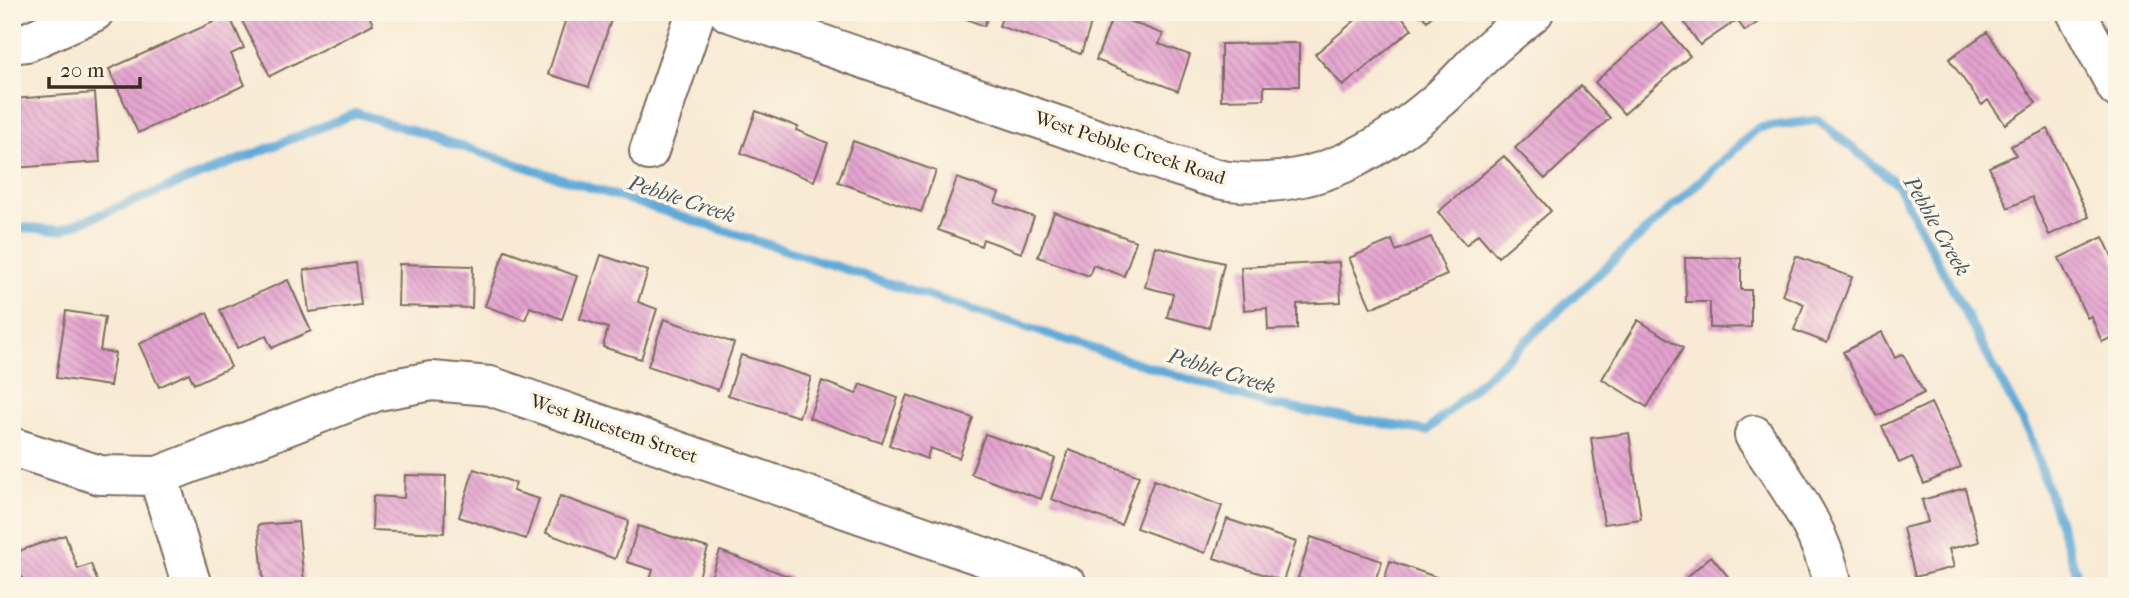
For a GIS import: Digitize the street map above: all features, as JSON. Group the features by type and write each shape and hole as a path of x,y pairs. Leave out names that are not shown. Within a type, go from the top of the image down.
{"street":[{"path":"12,44 27,42 94,12"},
{"path":"649,151 696,12"},
{"name":"West Pebble Creek Road","path":"728,12 1173,165 1227,181 1266,183 1312,176 1359,158 1402,130 1441,98 1489,50 1534,12"},
{"path":"2076,12 2117,88"},
{"name":"West Bluestem Street","path":"158,476 378,391 432,381 490,386 1068,586"},
{"path":"1754,435 1802,506 1819,537 1833,586"},
{"path":"12,447 100,475 158,476 192,586"}],"building":[{"path":"367,12 373,24 270,76 238,13"},
{"path":"568,12 598,12 612,17 589,87 548,74"},
{"path":"949,12 990,12 984,26"},
{"path":"1004,12 1078,12 1093,18 1081,54 999,26"},
{"path":"1365,12 1398,12 1412,29 1343,86 1315,54"},
{"path":"1419,12 1436,12 1427,21"},
{"path":"1677,12 1759,12 1763,19 1745,31 1737,20 1700,45"},
{"path":"229,15 244,48 231,54 245,85 138,133 109,69"},
{"path":"1113,15 1163,34 1159,44 1190,55 1178,91 1096,60"},
{"path":"1662,23 1690,56 1624,114 1595,82"},
{"path":"1987,32 2036,103 2005,124 1988,100 1982,105 1949,59"},
{"path":"1299,43 1299,86 1264,86 1264,99 1221,100 1221,44"},
{"path":"1581,86 1610,118 1545,179 1515,148"},
{"path":"95,93 100,162 12,168 12,99"},
{"path":"756,111 798,127 796,130 828,143 814,181 741,153"},
{"path":"2048,129 2089,217 2049,235 2032,197 2008,208 1989,167 2016,155 2011,146"},
{"path":"853,141 936,171 921,212 838,182"},
{"path":"1504,156 1551,211 1498,257 1478,234 1466,245 1438,212"},
{"path":"957,178 999,193 995,203 1034,217 1021,253 983,239 981,246 938,230"},
{"path":"1054,212 1136,241 1124,276 1093,265 1089,276 1038,257"},
{"path":"1431,237 1447,275 1371,308 1349,258 1392,240 1396,251"},
{"path":"2103,237 2117,267 2117,335 2102,342 2091,316 2087,318 2059,258"},
{"path":"1155,246 1224,263 1209,328 1167,317 1173,294 1145,287"},
{"path":"505,250 577,276 562,319 530,307 525,320 485,306"},
{"path":"601,255 648,271 638,302 657,309 641,359 603,347 608,328 580,319"},
{"path":"1796,256 1852,277 1827,343 1794,330 1804,304 1782,295"},
{"path":"1685,258 1741,258 1741,290 1751,290 1751,327 1710,328 1710,302 1686,302"},
{"path":"1339,262 1341,302 1297,304 1297,329 1268,330 1267,308 1244,310 1241,267"},
{"path":"356,263 361,305 309,312 304,270"},
{"path":"399,264 473,266 472,308 398,306"},
{"path":"288,280 311,331 272,348 266,336 237,348 220,310"},
{"path":"66,311 105,317 100,351 115,353 110,386 56,378"},
{"path":"207,313 231,367 194,384 189,373 159,387 139,344"},
{"path":"664,319 734,343 718,390 648,366"},
{"path":"1638,320 1683,348 1647,407 1602,379"},
{"path":"1882,332 1895,358 1903,354 1924,393 1877,416 1843,352"},
{"path":"741,355 811,377 799,417 728,395"},
{"path":"822,381 856,394 860,384 898,398 882,443 809,418"},
{"path":"907,395 973,418 959,458 930,448 927,459 889,445"},
{"path":"1931,403 1961,467 1924,484 1912,457 1899,463 1882,426"},
{"path":"1629,433 1641,519 1604,524 1591,438"},
{"path":"985,434 1055,458 1041,499 971,474"},
{"path":"1069,450 1139,476 1121,525 1051,499"},
{"path":"474,469 516,483 513,491 539,499 526,539 459,517"},
{"path":"405,475 446,476 444,533 372,530 373,496 404,498"},
{"path":"1154,480 1222,506 1205,553 1136,528"},
{"path":"1965,488 1979,542 1949,549 1954,567 1915,577 1903,528 1928,522 1922,500"},
{"path":"560,496 629,521 615,559 546,533"},
{"path":"1227,519 1296,542 1283,581 1214,558"},
{"path":"298,522 304,582 264,586 258,525"},
{"path":"638,526 708,548 696,586 648,586 653,570 627,562"},
{"path":"65,535 78,569 91,564 99,586 25,586 13,553"},
{"path":"1311,537 1382,561 1373,586 1320,586 1298,578"},
{"path":"720,551 791,577 788,586 708,586"},
{"path":"1711,556 1736,586 1693,586 1686,578"},
{"path":"1390,561 1459,585 1459,586 1382,586"}],"waterway":[{"name":"Pebble Creek","path":"12,227 61,230 357,113 1266,404 1427,431 1758,128 1818,120 1897,184 2029,434 2081,586"}]}
